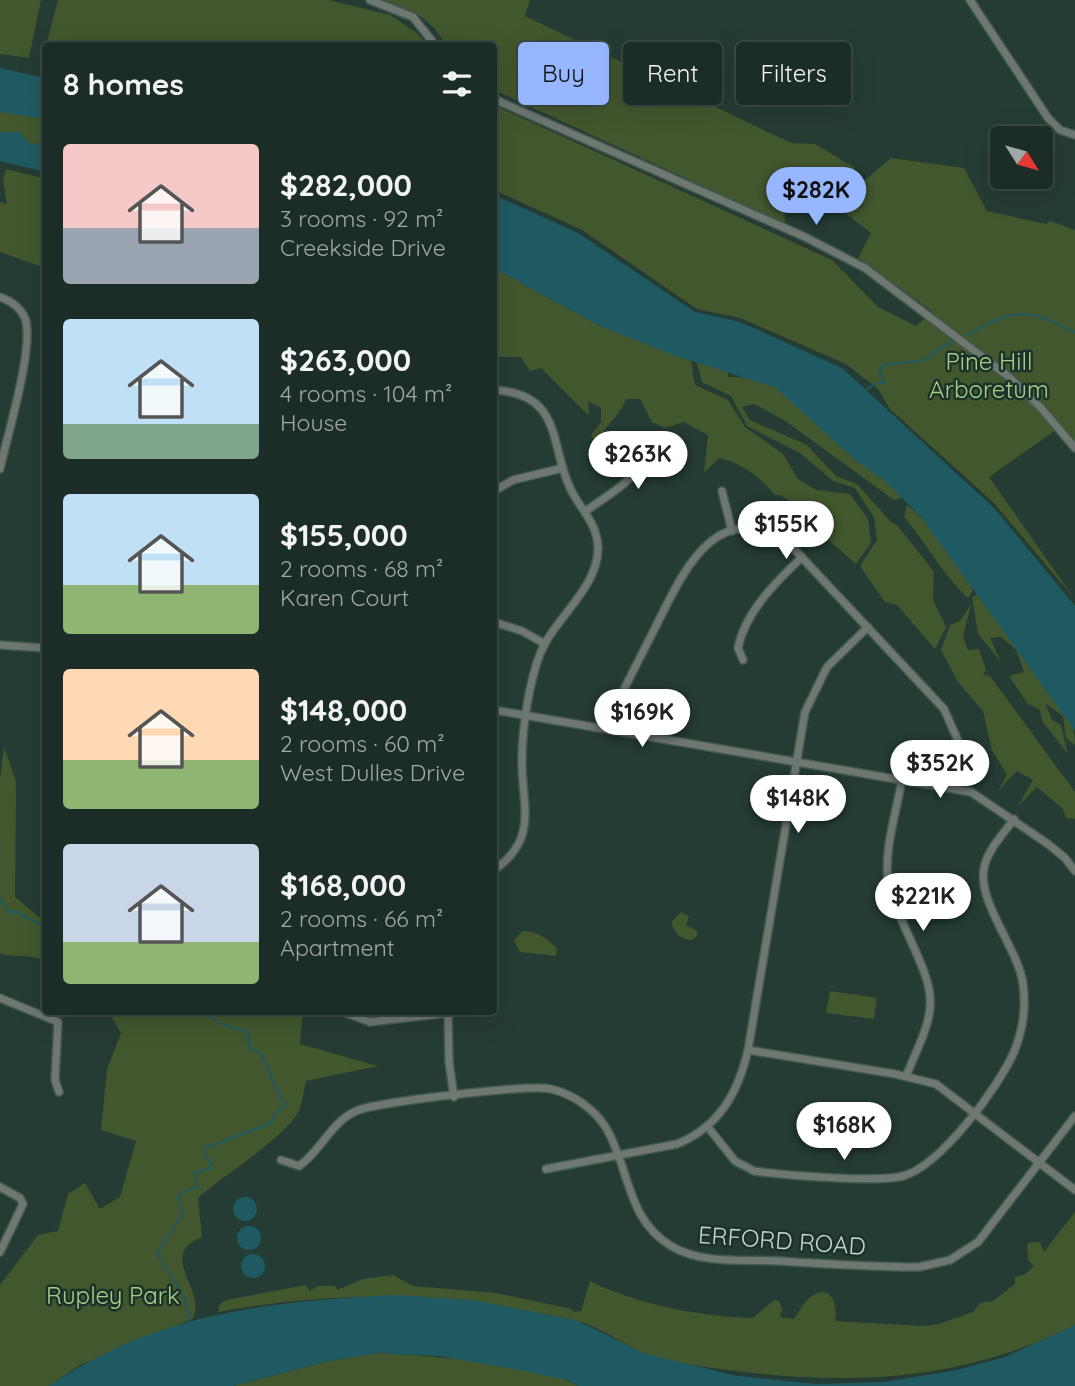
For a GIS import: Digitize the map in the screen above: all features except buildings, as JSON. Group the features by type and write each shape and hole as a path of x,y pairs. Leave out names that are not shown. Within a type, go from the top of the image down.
{"street":[{"path":"370,0 413,17 433,42"},
{"path":"970,0 1048,118 1060,130 1075,135"},
{"path":"497,100 805,237 864,268 1009,377 1041,408 1075,449"},
{"path":"0,297 19,308 27,328 26,348 0,469"},
{"path":"497,391 522,397 546,416 558,439 570,488 586,512 596,535 596,560 586,583 545,644 535,671 522,759 526,820 513,852 497,867"},
{"path":"586,512 632,478 642,462 649,441"},
{"path":"497,489 513,480 564,468"},
{"path":"722,491 732,531"},
{"path":"604,728 692,557 716,536 732,531 750,530 773,535 802,557 949,716 960,752 955,788"},
{"path":"743,660 738,648 747,624 765,596 802,557"},
{"path":"497,623 522,631 545,644"},
{"path":"546,1169 677,1144 707,1126 734,1095 748,1050 805,712 820,678 838,654 867,627"},
{"path":"0,645 42,648"},
{"path":"497,710 955,788 975,794 1014,819 1065,858 1075,872"},
{"path":"902,779 888,879 897,908 928,976 932,1000 927,1028 906,1076"},
{"path":"707,1126 735,1161 754,1171 893,1178 921,1169 937,1157 1007,1066 1023,1020 1021,974 983,879 988,857 1014,819"},
{"path":"0,998 58,1022 55,1080 59,1092"},
{"path":"351,1015 370,1022 425,1015"},
{"path":"448,1015 449,1062 454,1097"},
{"path":"748,1050 906,1076 936,1084 1075,1190"},
{"name":"ERFORD ROAD","path":"281,1160 299,1166 341,1120 357,1111 528,1087 561,1092 581,1102 600,1119 643,1220 659,1237 681,1251 717,1259 893,1267 929,1266 970,1249 986,1234 1075,1116"},
{"path":"0,1188 20,1198 23,1204 0,1252"}],"green space":[{"path":"0,0 41,0 29,58 0,54"},
{"path":"58,0 328,0 390,15 418,34 425,42 47,42"},
{"path":"379,0 530,0 525,16 579,42 518,42 518,101 497,91 497,42 444,42 433,27 418,15"},
{"path":"609,56 623,63 623,105 711,105 791,143 815,144 855,168 829,192 811,188 784,191 785,224 527,105 609,105"},
{"path":"0,104 28,110 42,108 42,143 30,144 19,132 0,132"},
{"name":"Pine Hill Arboretum","path":"497,106 832,260 878,307 916,326 933,312 858,258 871,233 835,205 891,158 964,168 987,211 1046,224 1050,221 1075,230 1075,446 1060,427 989,477 1074,598 994,503 890,409 878,389 846,364 740,318 697,309 582,230 497,191"},
{"path":"6,169 42,178 42,267 0,252 0,202 7,204 3,180"},
{"path":"497,270 600,326 691,360 695,385 728,400 745,427 783,454 798,479 816,490 850,494 868,519 871,543 856,564 806,520 805,512 781,495 775,495 743,467 719,458 704,473 708,435 684,422 665,428 652,422 640,399 626,399 598,445 591,435 601,422 601,408 588,401 589,416 541,368 530,371 521,357 497,357"},
{"path":"706,362 728,369 728,377 755,378 776,385 904,497 894,500 784,420 754,404 742,407 750,420 807,445 836,476 857,484 891,522 898,526 934,572 933,600 946,627 935,649 897,605 885,602 860,566 877,540 874,517 855,488 833,481 800,453 747,426 731,396 702,382 697,363"},
{"path":"907,505 927,523 953,555 973,590 968,598 950,579 904,517"},
{"path":"978,594 1033,660 1033,671 1063,703 1072,722 1075,745 1066,738 1063,716 1045,703 1052,720 1061,725 1068,754 1043,722 1039,709 1028,704 1009,676 1024,672 1016,650 1001,637 990,638 1001,662 978,634 972,597"},
{"path":"971,604 963,637 968,650 979,649 986,670 983,674 990,676 1075,792 1075,819 1066,818 1063,809 1037,787 1018,806 1033,780 1017,771 998,791 1007,775 992,750 983,711 958,682 941,650 950,625 960,621"},
{"path":"4,747 16,782 15,897 42,920 42,960 0,953 0,780"},
{"path":"681,912 689,916 686,925 697,931 697,936 692,940 681,937 674,929 672,921"},
{"path":"522,931 532,932 546,939 557,949 556,956 520,952 514,941"},
{"path":"830,991 877,998 874,1019 826,1013"},
{"name":"Rupley Park","path":"111,1015 303,1015 300,1044 378,1066 306,1081 300,1108 284,1130 198,1198 202,1237 189,1245 183,1253 183,1263 194,1297 192,1319 80,1365 49,1386 0,1386 0,1285 38,1235 58,1231 68,1194 85,1183 100,1209 120,1197 136,1141 101,1130 107,1069 121,1033"},
{"path":"1075,1212 1075,1325 1031,1345 986,1359 898,1375 807,1377 687,1364 645,1354 601,1330 574,1320 483,1304 440,1300 353,1297 218,1312 220,1304 226,1300 306,1285 310,1291 318,1286 335,1286 337,1290 363,1279 393,1275 413,1286 495,1293 568,1308 575,1312 581,1311 590,1281 627,1296 669,1308 753,1318 774,1300 779,1301 782,1309 780,1317 794,1319 809,1298 824,1292 832,1298 835,1321 922,1326 939,1324 973,1312 980,1303 993,1301 1015,1284 1015,1277 1025,1274 1034,1266 1028,1260 1027,1243 1040,1242 1044,1252"},
{"path":"378,1353 511,1366 561,1378 578,1386 233,1386 329,1361"}],"water":[{"path":"0,68 42,77 42,108 28,110 0,104"},
{"path":"0,132 19,132 30,144 42,143 42,171 0,161"},
{"path":"497,196 578,233 695,312 740,322 842,368 994,508 1075,606 1075,731 921,517 885,481 855,460 776,388 673,355 600,326 497,270"},
{"path":"245,1197 256,1204 257,1209 250,1220 245,1221 234,1214 233,1209 240,1198"},
{"path":"249,1226 258,1229 261,1238 258,1247 249,1250 240,1247 237,1238 240,1229"},
{"path":"253,1254 264,1261 265,1266 258,1277 253,1278 242,1271 241,1266 248,1255"},
{"path":"394,1295 473,1300 578,1321 646,1354 738,1376 816,1384 884,1382 957,1370 1005,1357 1075,1325 1075,1386 578,1386 570,1381 525,1371 439,1356 378,1353 329,1361 233,1386 49,1386 90,1361 131,1342 215,1315 302,1302"}],"waterway":[{"path":"0,106 42,112"},
{"path":"967,335 997,320 1020,314 1032,315 1075,332"},
{"path":"865,391 874,384 885,382 879,370 884,365 925,360 952,342"},
{"path":"0,898 8,913 15,911 42,926"},
{"path":"190,1322 185,1298 157,1254 183,1213 178,1198 184,1191 197,1187 195,1173 210,1168 212,1164 204,1155 205,1148 271,1123 277,1111 285,1106 261,1054 250,1048 247,1032 221,1024 208,1015"}]}
